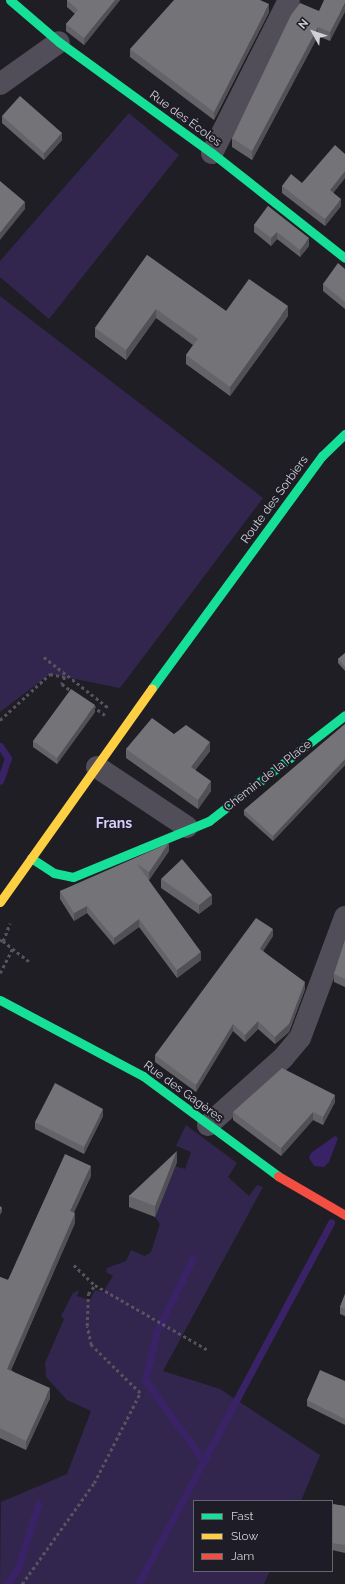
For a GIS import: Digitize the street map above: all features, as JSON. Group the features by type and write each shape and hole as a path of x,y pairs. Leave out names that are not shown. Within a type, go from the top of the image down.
{"street":[{"name":"Rue des Écoles","path":"10,0 59,42 212,152 345,258"},
{"path":"212,152 288,0"},
{"path":"0,84 59,42"},
{"name":"Route des Sorbiers","path":"0,902 228,584 322,456 345,434"},
{"name":"Chemin de la Place","path":"31,858 54,873 72,877 187,827 209,821 246,796 345,716"},
{"path":"97,767 187,827"},
{"path":"208,1125 283,1058 300,1038 345,918"},
{"name":"Rue des Gagères","path":"0,1000 143,1076 296,1189 345,1215"}],"path":[{"path":"44,657 66,676 128,723"},
{"path":"0,720 50,674 66,676"},
{"path":"66,676 62,684 80,697"},
{"path":"86,701 112,720"},
{"path":"3,941 13,947 30,962"},
{"path":"0,973 13,947"},
{"path":"74,1265 95,1285 208,1350"},
{"path":"22,1584 94,1483 140,1393 91,1345 87,1326 88,1294 95,1285"}],"shaded area":[{"path":"129,113 179,155 49,319 0,277 0,261"},
{"path":"0,296 263,498 120,688 50,674 0,712"},
{"path":"186,1125 237,1163 228,1177 249,1196 257,1185 263,1187 163,1371 220,1389 320,1455 301,1500 193,1500 193,1572 270,1572 264,1584 0,1584 1,1502 67,1474 91,1411 67,1400 46,1377 45,1363 64,1319 61,1316 73,1293 79,1290 77,1296 90,1300 95,1290 103,1292 113,1276 106,1272 107,1268 126,1261 131,1250 145,1256 151,1252 160,1224 155,1217 175,1166 185,1169 191,1152 176,1146"},
{"path":"335,1136 338,1138 329,1162 324,1167 314,1166 309,1158 311,1153"}],"building":[{"path":"67,0 115,0 84,38 66,24 78,10"},
{"path":"174,0 260,0 269,4 214,112 130,49"},
{"path":"324,0 345,0 345,3 330,32 318,27 252,151 232,138 291,15 300,3 319,11"},
{"path":"20,96 62,133 44,153 2,116"},
{"path":"335,145 345,154 345,171 330,190 341,199 325,219 282,186 291,174 302,183"},
{"path":"0,181 25,202 0,233"},
{"path":"268,206 309,238 300,250 277,232 271,238 254,225"},
{"path":"147,255 226,311 249,279 288,306 230,387 186,355 198,339 156,309 126,350 95,328"},
{"path":"338,263 345,269 345,302 323,284"},
{"path":"345,653 345,667 338,659"},
{"path":"71,689 95,705 57,758 33,741"},
{"path":"152,718 174,734 186,725 210,742 191,767 211,781 198,800 126,749"},
{"path":"345,724 345,759 273,836 244,810"},
{"path":"169,843 149,872 137,864 201,952 177,970 139,919 114,938 87,906 74,913 60,891"},
{"path":"182,859 212,895 199,905 161,879"},
{"path":"256,918 273,929 260,949 305,982 289,1024 275,1037 258,1021 245,1035 233,1024 196,1085 155,1055"},
{"path":"345,940 345,979 334,974"},
{"path":"282,1068 335,1095 323,1117 313,1112 281,1148 233,1112"},
{"path":"55,1083 103,1109 84,1147 35,1122"},
{"path":"177,1151 155,1206 129,1196"},
{"path":"65,1154 91,1166 70,1211 75,1213 7,1369 50,1388 26,1441 0,1428 0,1277 8,1280"},
{"path":"345,1294 345,1309 340,1307"},
{"path":"320,1370 345,1381 345,1419 307,1400"},
{"path":"333,1504 345,1506 345,1545 333,1543"}],"waterway":[{"path":"0,746 8,758 0,781"},
{"path":"138,1584 331,1222"},
{"path":"193,1258 157,1331 145,1380 202,1459"},
{"path":"7,1584 18,1568 38,1504"}],"traffic: fast":[{"path":"10,0 59,42 212,153 345,258"},
{"path":"152,688 322,456 345,434"},
{"path":"31,858 54,873 73,877 209,821 345,715"},
{"path":"0,1000 143,1076 278,1176"}],"traffic: slow":[{"path":"0,902 152,688"}],"traffic: jam":[{"path":"278,1176 345,1215"}],"district":[{"name":"Frans","path":"114,823"}]}
